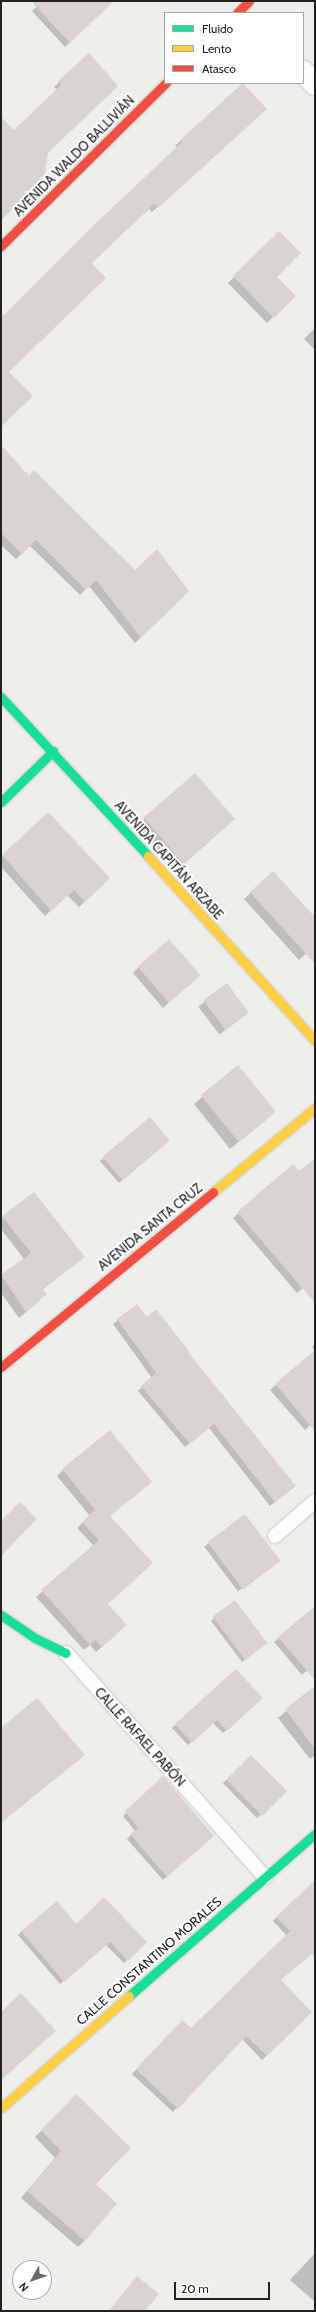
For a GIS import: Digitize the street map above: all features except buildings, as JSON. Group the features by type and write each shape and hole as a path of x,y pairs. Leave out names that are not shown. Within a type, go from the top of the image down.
{"main road":[{"name":"AVENIDA WALDO BALLIVIÁN","path":"1,246 165,84"},
{"name":"AVENIDA CAPITÁN ARZABE","path":"1,697 53,751 315,1041"},
{"path":"1,802 53,751"},
{"name":"AVENIDA SANTA CRUZ","path":"1,1366 315,1108"},
{"name":"CALLE RAFAEL PABÓN","path":"1,1615 35,1638 66,1653"},
{"name":"CALLE CONSTANTINO MORALES","path":"1,2108 315,1834"}],"street":[{"path":"304,73 315,84"}],"lane":[{"path":"275,1536 315,1501"},
{"name":"CALLE RAFAEL PABÓN","path":"66,1653 265,1877"}],"traffic: fast":[{"path":"1,697 148,856"},
{"path":"1,802 53,751"},
{"path":"1,1615 35,1638 66,1653"},
{"path":"129,1996 315,1834"}],"traffic: slow":[{"path":"148,856 315,1041"},
{"path":"213,1192 315,1108"},
{"path":"1,2108 129,1996"}],"traffic: jam":[{"path":"238,12 249,1"},
{"path":"1,246 165,84"},
{"path":"1,1367 213,1192"}]}
